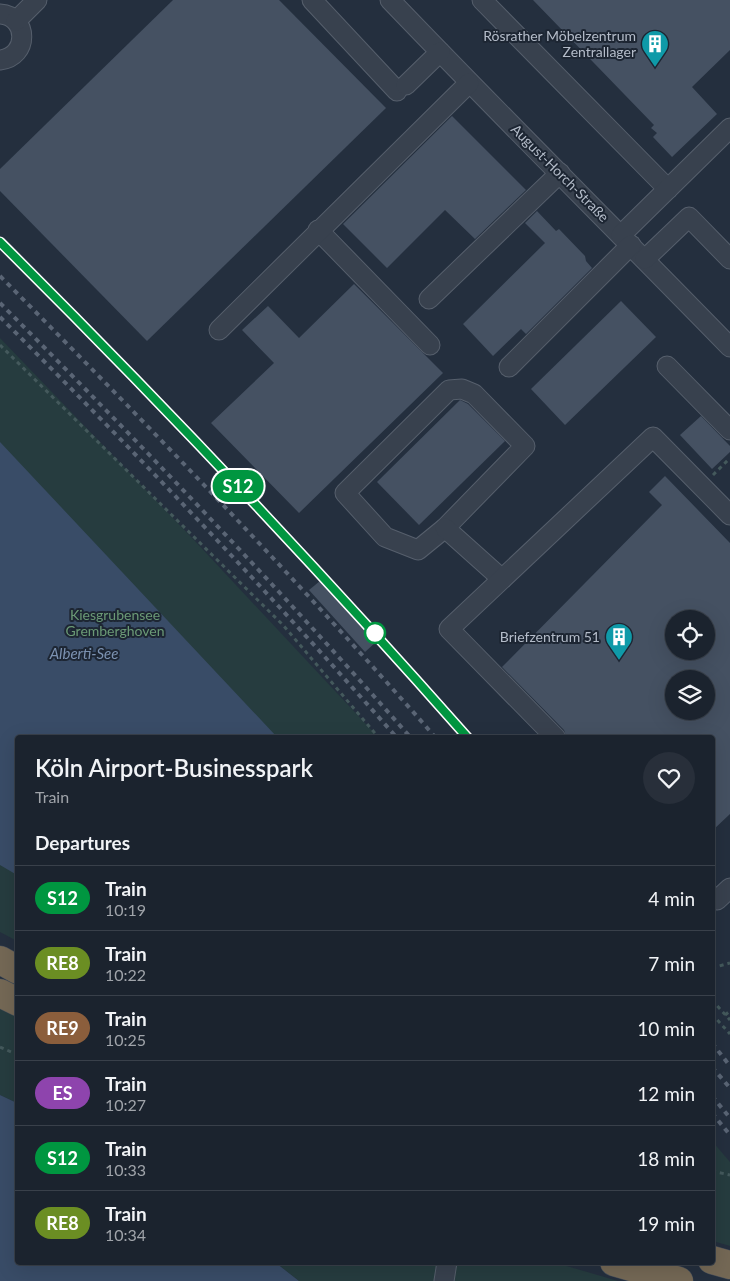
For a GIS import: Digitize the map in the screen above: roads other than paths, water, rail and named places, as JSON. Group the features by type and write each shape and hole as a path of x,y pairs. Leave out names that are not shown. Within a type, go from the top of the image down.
{"highway":[{"path":"0,960 15,968"},
{"path":"0,993 15,1000"},
{"path":"715,1261 730,1265"},
{"path":"624,1265 679,1281"}],"street":[{"path":"0,60 12,56 22,43 21,28 8,18 38,0"},
{"path":"312,0 402,88 440,52"},
{"name":"August-Horch-Straße","path":"390,0 469,83 730,347"},
{"path":"482,0 668,189"},
{"path":"218,330 469,83"},
{"path":"509,367 626,240 668,189 730,128"},
{"path":"429,299 560,173"},
{"path":"645,260 689,217 730,259"},
{"path":"318,230 430,345"},
{"path":"667,366 730,430"},
{"path":"462,389 474,394 525,446 445,528 418,550 384,537 345,493 449,390 462,389"},
{"path":"553,735 449,629 653,437 730,515"},
{"path":"445,528 502,579"},
{"path":"715,898 717,900 730,888"},
{"path":"444,1281 447,1265"}],"water":[{"name":"Alberti-See","path":"0,442 275,735 15,735 15,874 0,865"},
{"path":"0,1095 15,1102 15,1265 279,1265 299,1281 0,1281"}],"railway":[{"path":"0,242 238,486 465,735"},
{"path":"0,276 221,503 330,619 433,735"},
{"path":"0,303 209,517 408,735"},
{"path":"0,317 202,524 301,630 394,735"},
{"path":"715,1047 730,1066"},
{"path":"715,1070 730,1088"},
{"path":"715,1100 730,1118"},
{"path":"715,1117 730,1135"}],"train":[{"name":"S12","path":"0,242 106,348 226,473 358,615 465,735"}],"place":[{"name":"Rösrather Möbelzentrum Zentrallager","path":"655,68"},
{"name":"Briefzentrum 51","path":"619,661"}],"park label":[{"name":"Kiesgrubensee Gremberghoven","path":"115,624"}]}
